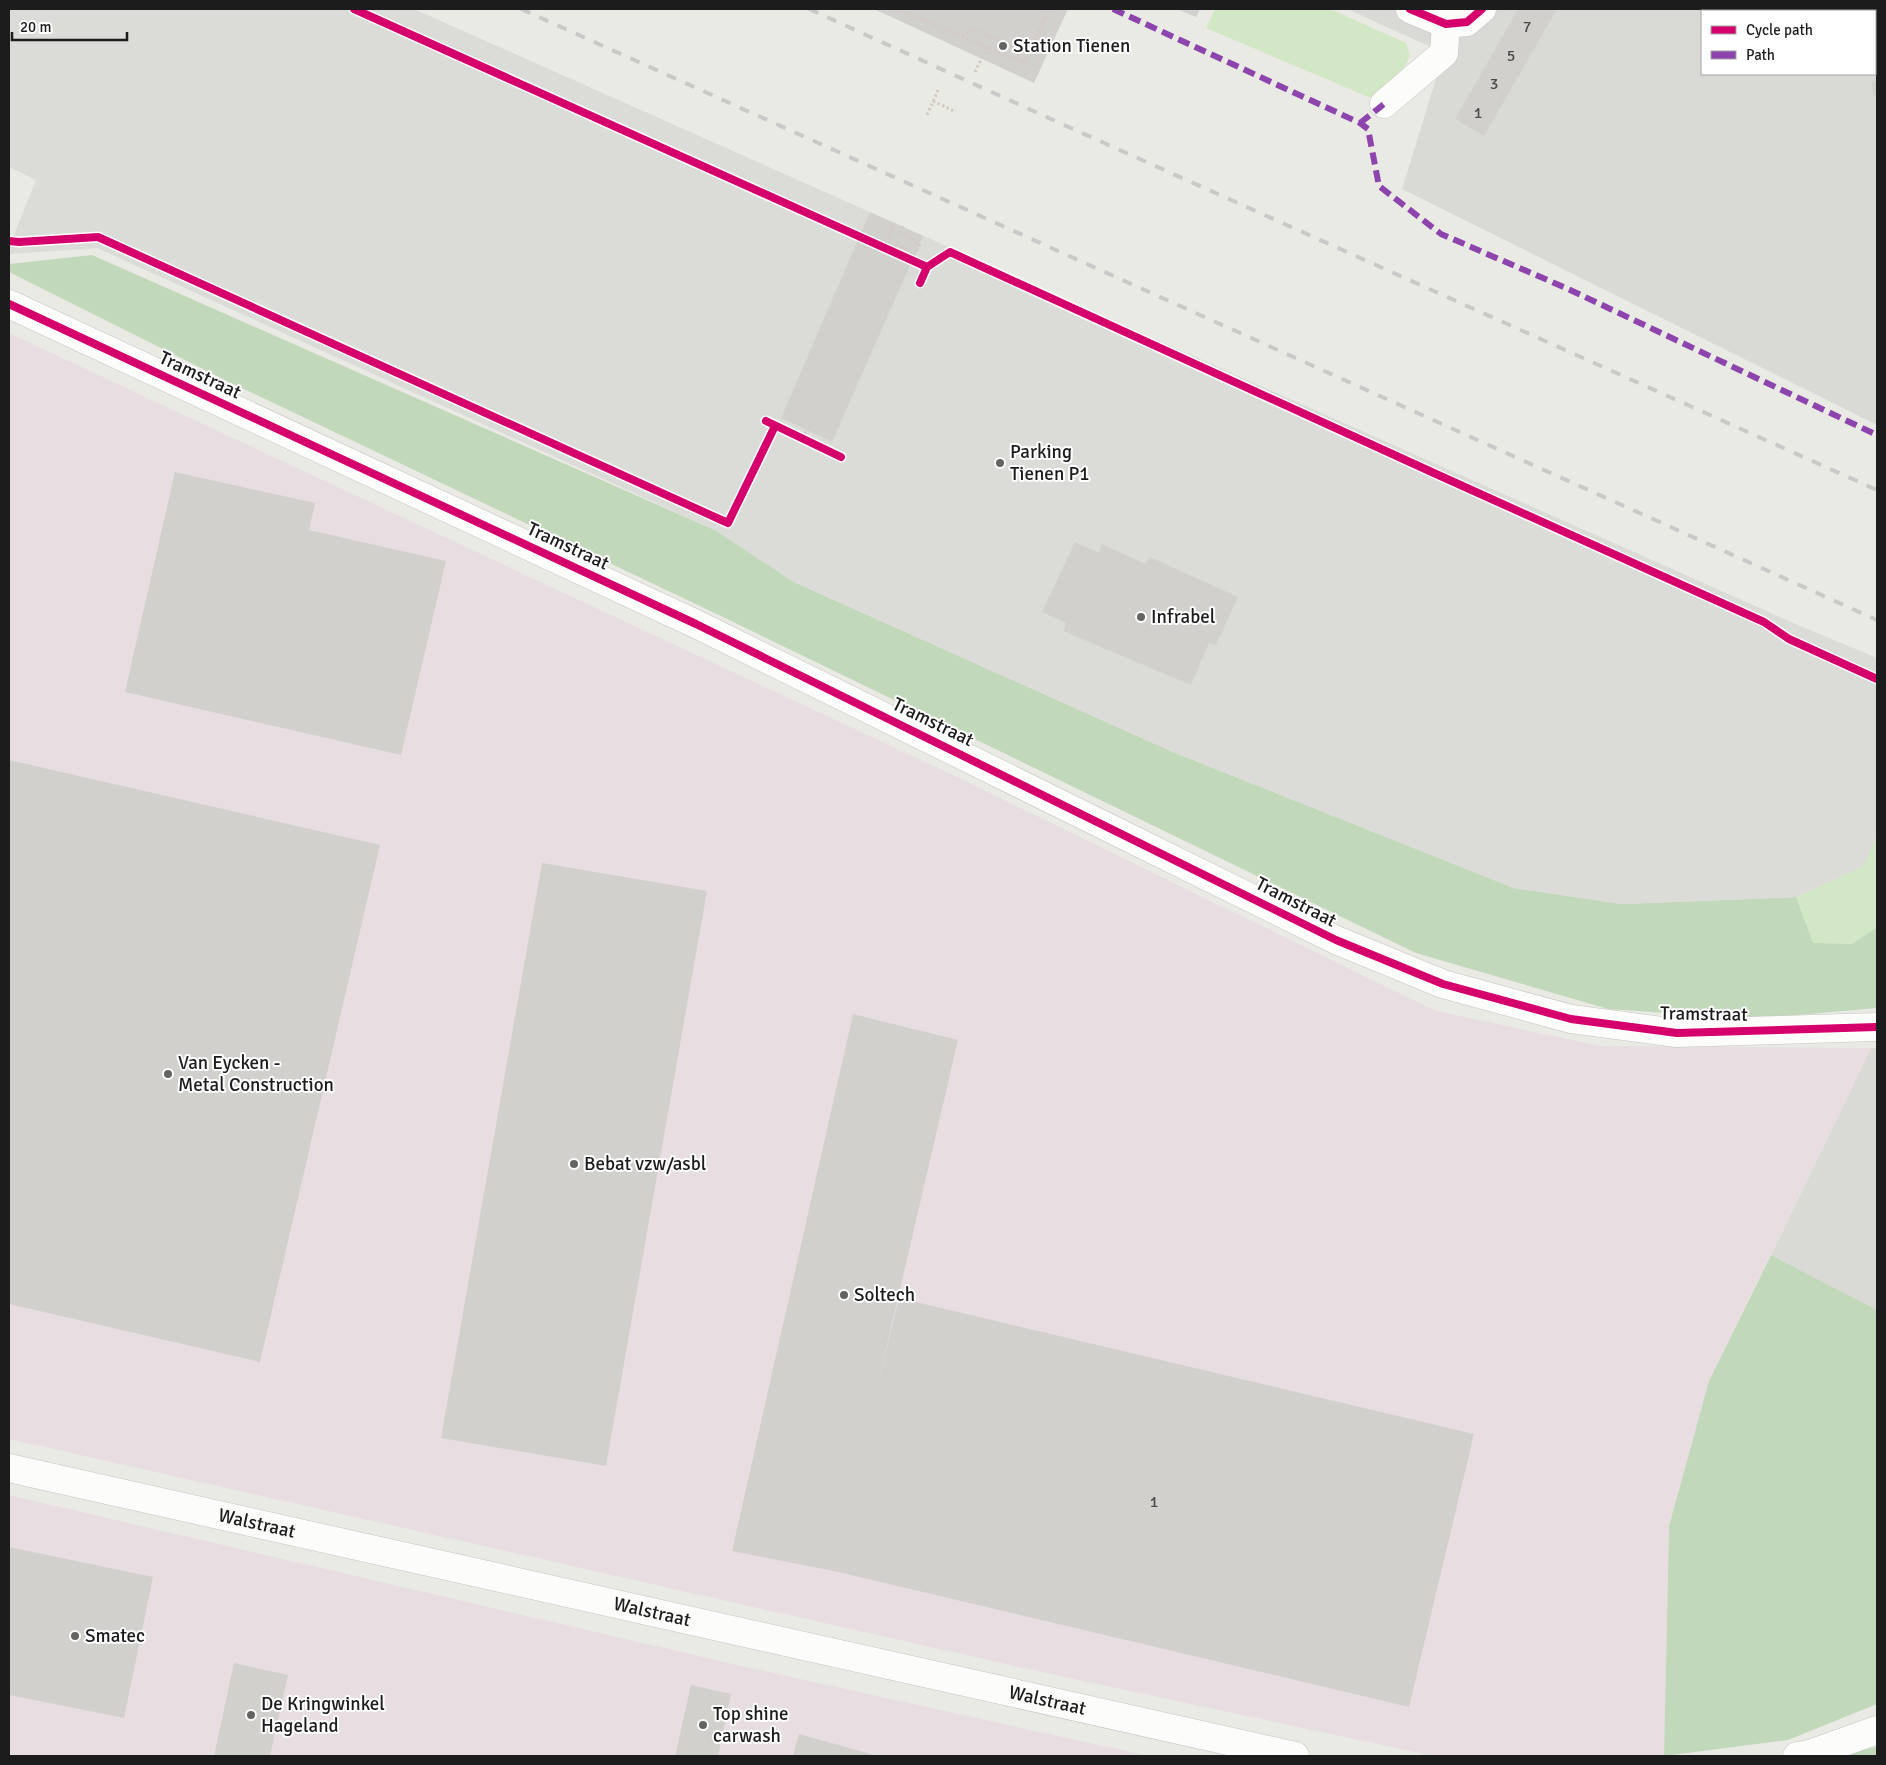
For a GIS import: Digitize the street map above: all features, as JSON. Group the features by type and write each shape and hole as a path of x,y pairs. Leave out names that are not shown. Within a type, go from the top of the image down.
{"street":[{"path":"1410,9 1446,24 1467,22 1482,9"},
{"path":"1384,104 1444,53 1446,24"},
{"name":"Tramstraat","path":"9,304 696,624 1336,940 1443,984 1571,1019 1677,1033 1877,1027"},
{"name":"Walstraat","path":"9,1468 1295,1756"},
{"path":"1797,1756 1810,1754 1877,1730"}],"path":[{"path":"897,9 1022,63"},
{"path":"1022,63 1050,9"},
{"path":"962,36 974,29 1012,48 1022,63"},
{"path":"975,72 987,47"},
{"path":"926,115 939,88"},
{"path":"933,101 956,112"},
{"path":"883,248 896,221"},
{"path":"892,252 894,244 915,254 920,244 900,232 904,224"},
{"path":"875,244 918,263"},
{"path":"803,439 807,430"}],"shaded area":[{"name":"Parking Tienen P1","path":"9,9 414,9 1798,625 1877,658 1877,835 1864,866 1796,897 1622,904 1514,888 1173,752 794,582 717,531 97,248 9,254 9,247 36,180 9,167"},
{"path":"1347,9 1877,9 1877,425 1402,189 1444,53"},
{"path":"9,333 953,775 1436,1011 1601,1046 1871,1048 1709,1381 1669,1526 1664,1756 1433,1756 1037,1671 9,1439"},
{"path":"1871,1048 1877,1048 1877,1310 1771,1255"},
{"path":"9,1495 746,1667 1149,1756 9,1756"}],"green space":[{"path":"1215,9 1330,9 1406,43 1410,56 1385,104 1206,28"},
{"path":"92,255 717,531 794,582 1173,752 1514,888 1622,904 1796,897 1813,943 1852,944 1877,927 1877,1008 1754,1019 1608,1009 1416,953 725,618 227,381 9,272 9,264"},
{"path":"1875,839 1877,840 1877,927 1852,944 1813,943 1796,897 1864,866"},
{"path":"1771,1255 1877,1310 1877,1704 1788,1740 1664,1756 1669,1526 1709,1381"},
{"path":"1876,1747 1877,1756 1839,1756"}],"building":[{"name":"Station Tienen","path":"874,9 1068,9 1034,83"},
{"path":"1177,9 1200,9 1196,17"},
{"path":"1518,9 1557,9 1484,136 1455,119"},
{"path":"1877,9 1877,96 1873,95 1872,83 1875,81 1876,75 1876,10 1874,10"},
{"path":"870,212 923,236 832,442 781,418"},
{"path":"175,472 315,503 309,530 446,561 401,755 125,692"},
{"name":"Infrabel","path":"1075,542 1099,553 1102,544 1145,564 1150,557 1238,597 1216,645 1209,643 1191,685 1063,631 1066,623 1042,612"},
{"name":"Van Eycken - Metal Construction","path":"9,760 380,845 260,1362 9,1304"},
{"name":"Bebat vzw/asbl","path":"542,863 707,891 606,1466 441,1438"},
{"path":"853,1014 958,1040 877,1388 899,1298 1474,1434 1409,1707 834,1571 732,1551"},
{"name":"Smatec","path":"9,1547 153,1577 124,1718 9,1695"},
{"name":"De Kringwinkel Hageland","path":"234,1663 288,1675 270,1756 214,1756"},
{"name":"Top shine carwash","path":"691,1685 731,1694 718,1756 675,1756"},
{"path":"799,1734 878,1756 793,1756"}],"railway":[{"path":"521,9 1877,620"},
{"path":"809,9 1877,490"}],"marked path":[{"path":"1113,9 1360,123 1368,129 1379,186 1441,234 1566,288 1877,435"},
{"path":"1360,123 1384,104"}],"cycle path":[{"path":"354,9 927,267"},
{"path":"1410,9 1446,24 1467,22 1482,9"},
{"path":"9,241 98,237 728,523 775,426"},
{"path":"920,283 927,267 950,252 1764,622 1789,639 1877,679"},
{"path":"9,304 696,624 1336,940 1443,984 1571,1019 1677,1033 1877,1027"},
{"path":"766,421 841,457"}],"place":[{"name":"Station Tienen","path":"1003,46"},
{"name":"Parking Tienen P1","path":"1000,463"},
{"name":"Infrabel","path":"1141,617"},
{"name":"Van Eycken - Metal Construction","path":"168,1074"},
{"name":"Bebat vzw/asbl","path":"574,1164"},
{"name":"Soltech","path":"844,1295"},
{"name":"Smatec","path":"75,1636"},
{"name":"De Kringwinkel Hageland","path":"251,1715"},
{"name":"Top shine carwash","path":"703,1725"}]}
